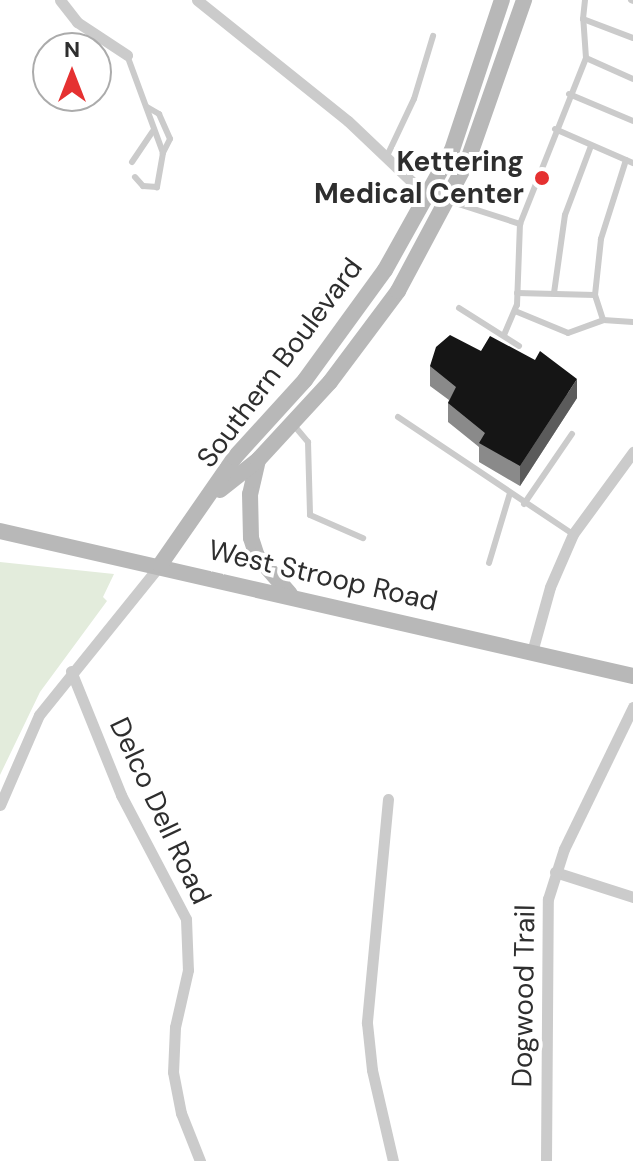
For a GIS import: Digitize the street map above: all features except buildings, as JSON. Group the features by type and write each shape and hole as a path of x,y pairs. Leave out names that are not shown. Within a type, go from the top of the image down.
{"street":[{"path":"60,0 77,22 127,55"},
{"path":"197,0 431,194 449,201"},
{"name":"Southern Boulevard","path":"0,803 24,742 71,671 160,565 212,496 235,457 347,328 431,194 452,150 502,0"},
{"name":"Southern Boulevard","path":"212,496 258,460 292,423 398,291 449,201 486,117 524,0"},
{"path":"532,652 550,587 573,534 633,452"},
{"path":"258,460 250,494 251,538 257,556 290,594"},
{"name":"West Stroop Road","path":"0,531 290,594 633,676"},
{"name":"Delco Dell Road","path":"71,671 121,795 186,919 188,970 175,1027 173,1072 181,1113 200,1161"},
{"name":"Dogwood Trail","path":"546,1161 545,915 555,872 633,707"},
{"path":"388,799 367,1023 372,1070 393,1161"},
{"path":"555,872 633,897"}],"lane":[{"path":"504,335 515,311 520,224 555,129 586,58 585,0"},
{"path":"583,19 633,38"},
{"path":"387,156 414,99 433,36"},
{"path":"127,55 163,153"},
{"path":"586,58 633,79"},
{"path":"569,94 633,121"},
{"path":"135,177 143,186 157,187 163,153 170,139 159,114 147,107"},
{"path":"555,129 630,162 601,239 595,295 603,320"},
{"path":"132,162 153,131"},
{"path":"554,293 565,215 591,146"},
{"path":"449,201 520,224"},
{"path":"517,293 595,295"},
{"path":"459,308 519,346"},
{"path":"515,311 568,333 603,320 633,322"},
{"path":"398,417 573,534"},
{"path":"292,423 308,442 310,515 363,538"},
{"path":"524,504 572,434"},
{"path":"489,563 510,493"}],"green space":[{"path":"0,562 114,574 103,597 107,601 40,692 0,775"}],"place":[{"name":"Kettering Medical Center","path":"542,178"}]}
